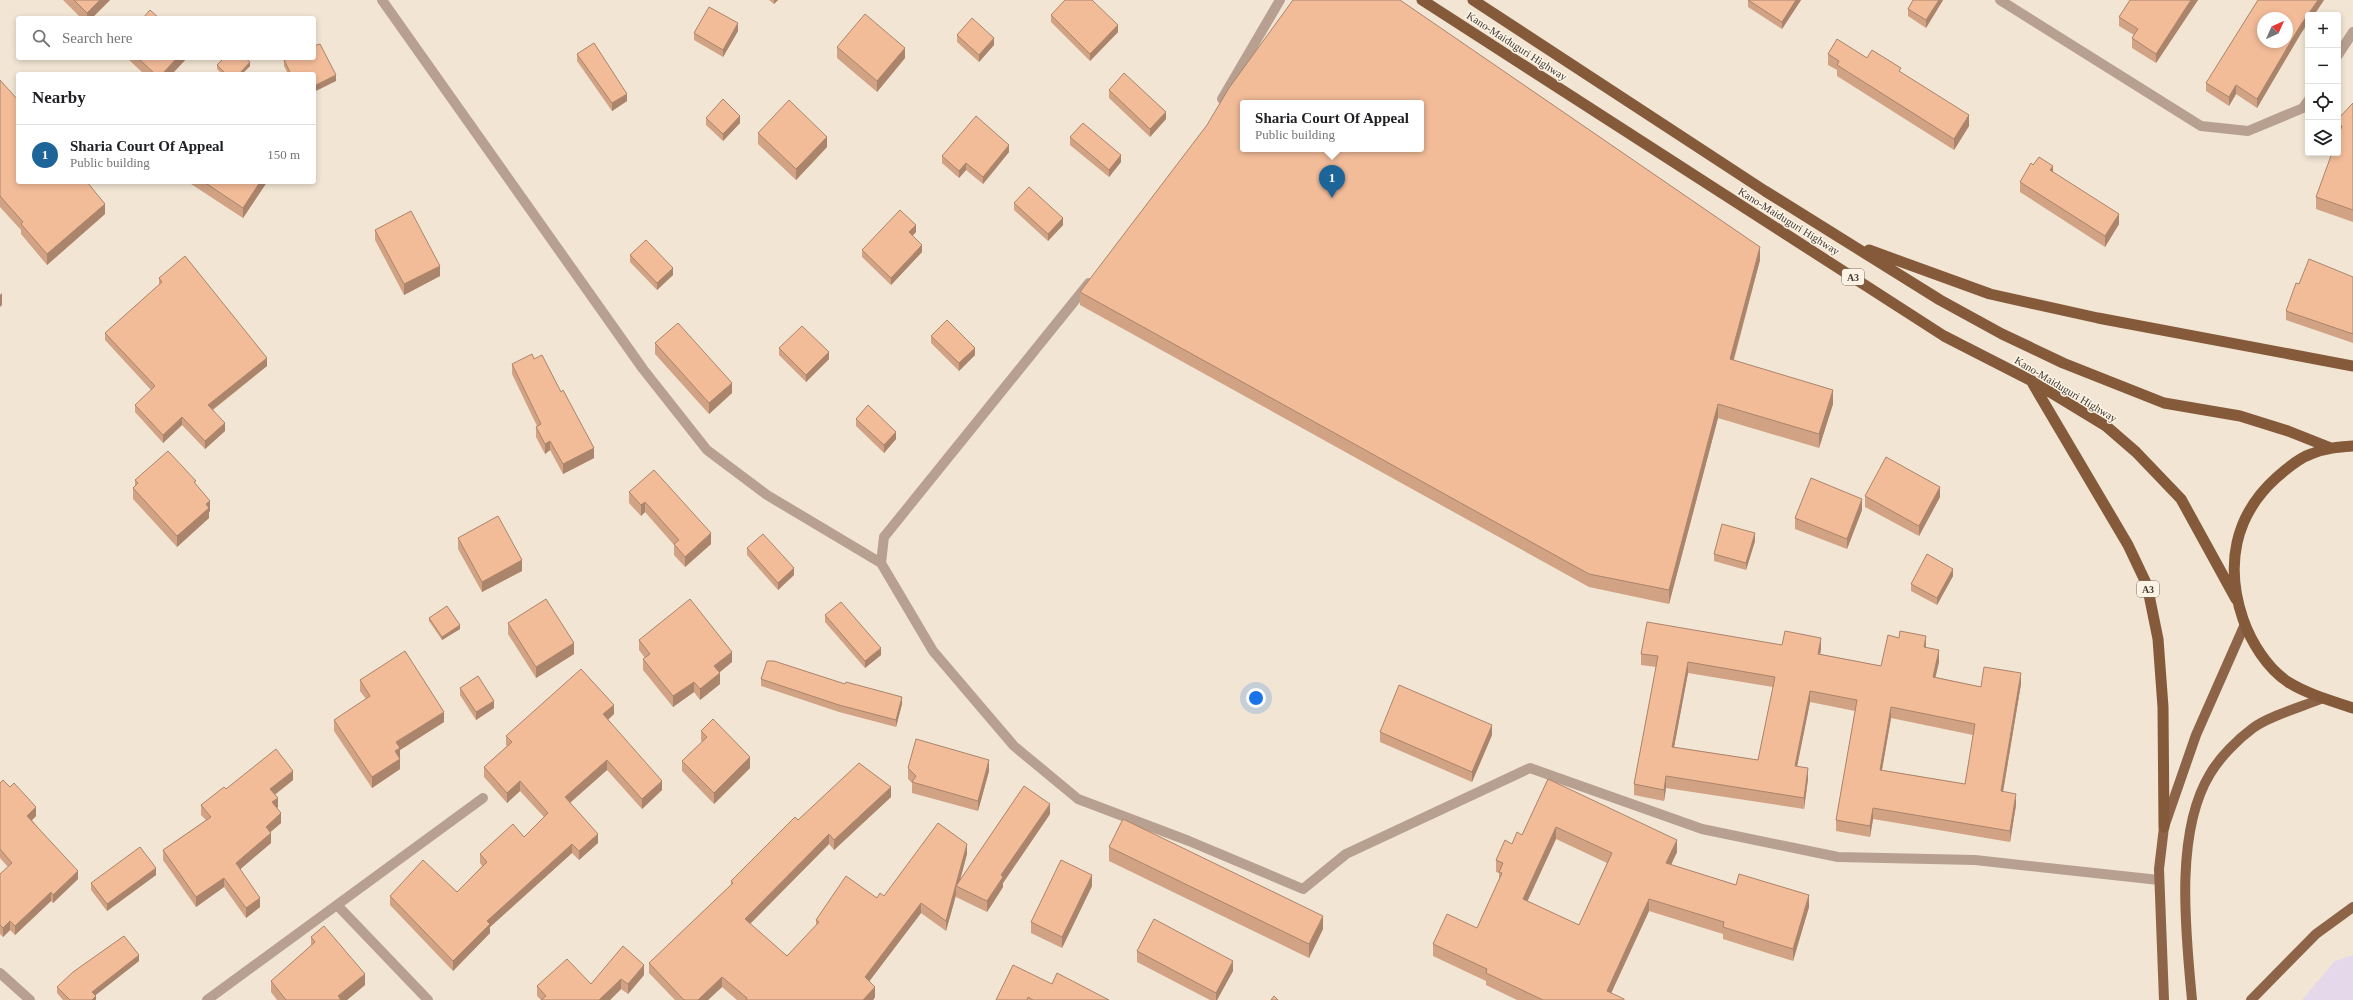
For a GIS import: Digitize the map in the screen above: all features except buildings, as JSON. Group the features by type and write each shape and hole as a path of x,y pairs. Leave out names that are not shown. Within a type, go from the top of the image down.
{"highway":[{"name":"Kano-Maiduguri Highway","path":"1422,0 1944,336 2032,382 2106,426 2136,452 2181,499 2236,599"},
{"name":"Kano-Maiduguri Highway","path":"1473,0 1846,241 1940,300 2002,334 2070,366 2164,403 2240,416 2288,431 2331,448"},
{"name":"A3","path":"1846,241 1990,294 2137,326 2353,366"},
{"name":"A3","path":"2032,382 2124,539 2147,585 2158,639 2163,707 2164,827"},
{"name":"A3","path":"2353,446 2331,448 2310,454 2284,470 2266,487 2252,506 2241,528 2235,551 2233,575 2236,599 2245,624 2251,639 2267,662 2288,682 2323,698 2353,708"}],"main road":[{"path":"2164,1000 2159,880 2164,827 2196,735 2245,624"},
{"path":"2192,1000 2185,882 2190,836 2198,800 2210,773 2235,744 2254,727 2323,698"},
{"path":"2251,1000 2316,934 2353,907"}],"street":[{"path":"382,0 643,369 707,450 767,495 881,563 933,651 1014,746 1078,799 1189,841 1303,889 1346,854 1530,768 1702,830 1838,857 1974,860 2159,880"},
{"path":"1217,108 1280,0"},
{"path":"2000,0 2201,126 2248,131 2303,108 2305,105"},
{"path":"2341,50 2353,32"},
{"path":"881,563 884,537 1098,272"},
{"path":"207,1000 483,798"},
{"path":"337,905 428,1000"},
{"path":"0,973 30,1000"}],"shaded area":[{"path":"2353,955 2353,1000 2302,1000 2335,961"}],"place":[{"name":"Sharia Court Of Appeal","path":"1332,198"}]}
